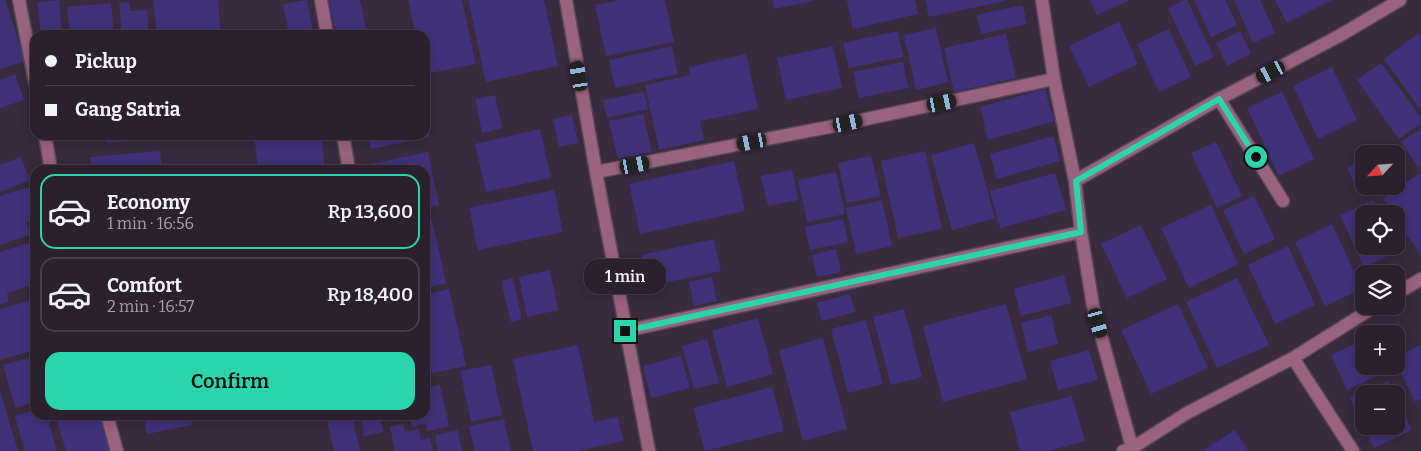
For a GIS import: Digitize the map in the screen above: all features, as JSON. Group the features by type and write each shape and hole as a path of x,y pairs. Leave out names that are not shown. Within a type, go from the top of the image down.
{"street":[{"path":"19,0 30,56"},
{"path":"321,0 326,30"},
{"path":"566,0 625,331 649,451"},
{"path":"1042,0 1054,79 1076,181 1081,232 1093,306 1129,450 1187,413 1293,358 1362,315"},
{"path":"1076,181 1219,99 1339,36 1400,0"},
{"path":"596,172 1054,79"},
{"path":"1219,99 1284,201"},
{"path":"46,140 50,165"},
{"path":"344,140 348,165"},
{"path":"625,331 1081,232"},
{"path":"1405,289 1421,279"},
{"path":"1293,358 1353,451"},
{"path":"108,420 117,451"}],"building":[{"path":"0,0 5,0 25,61 0,69"},
{"path":"59,0 62,30 40,30 37,2"},
{"path":"153,0 218,0 221,30 156,30"},
{"path":"307,0 312,30 288,30 283,4"},
{"path":"329,0 360,0 366,30 335,30"},
{"path":"408,0 462,0 476,64 430,73 430,30 415,30"},
{"path":"468,0 544,0 558,66 486,82"},
{"path":"620,0 665,0 674,42 606,56 595,5"},
{"path":"772,0 813,0 813,1 774,9"},
{"path":"847,0 915,0 918,14 853,29"},
{"path":"925,0 1005,0 1005,1 929,17"},
{"path":"1090,0 1130,0 1097,15"},
{"path":"1187,0 1214,57 1195,66 1168,8"},
{"path":"1194,0 1225,0 1237,25 1211,37"},
{"path":"1234,0 1260,0 1275,33 1253,43"},
{"path":"1275,0 1332,0 1287,23"},
{"path":"129,2 130,11 147,10 149,30 122,30 119,3"},
{"path":"111,3 114,30 69,30 67,7"},
{"path":"1023,5 1027,24 981,34 977,15"},
{"path":"1119,22 1138,64 1089,87 1069,46"},
{"path":"936,28 948,82 916,90 904,35"},
{"path":"1169,29 1191,77 1159,92 1137,44"},
{"path":"898,31 903,57 849,68 843,43"},
{"path":"1240,31 1251,54 1227,66 1216,43"},
{"path":"1006,34 1016,78 954,92 944,48"},
{"path":"1418,34 1421,38 1421,110 1384,59"},
{"path":"672,46 678,74 615,88 609,60"},
{"path":"833,46 842,88 786,100 777,58"},
{"path":"746,54 758,109 700,121 704,140 659,150 645,85 690,75 689,67"},
{"path":"903,62 908,88 859,98 853,72"},
{"path":"1381,63 1421,118 1421,123 1399,139 1357,80"},
{"path":"1332,67 1357,120 1318,139 1293,86"},
{"path":"15,74 24,100 0,108 0,80"},
{"path":"1045,89 1054,121 988,140 980,107"},
{"path":"644,92 648,109 607,118 603,100"},
{"path":"1282,92 1314,159 1279,176 1247,108"},
{"path":"495,95 502,128 482,133 475,99"},
{"path":"643,114 652,152 618,159 609,121"},
{"path":"572,115 578,143 559,147 553,119"},
{"path":"540,129 551,178 486,192 475,144"},
{"path":"1421,129 1421,165 1418,167 1405,145 1401,142"},
{"path":"1053,136 1060,161 997,179 990,154"},
{"path":"107,140 141,140 107,143"},
{"path":"255,140 322,140 325,165 257,165"},
{"path":"369,140 415,140 371,149"},
{"path":"1216,142 1242,196 1217,208 1191,153"},
{"path":"974,143 995,218 952,230 931,155"},
{"path":"160,151 161,165 91,165 90,157"},
{"path":"925,151 942,229 898,238 881,161"},
{"path":"428,152 439,205 430,207 430,165 365,165"},
{"path":"871,156 881,196 847,203 838,163"},
{"path":"21,157 30,180 0,192 0,165"},
{"path":"734,161 745,211 640,234 629,184"},
{"path":"1355,164 1355,185 1347,168"},
{"path":"792,170 798,200 768,206 761,176"},
{"path":"836,172 845,214 807,222 798,180"},
{"path":"1421,172 1421,255 1405,232 1405,205 1387,205 1383,199 1389,195 1405,195 1405,183"},
{"path":"1055,173 1066,210 1000,228 990,191"},
{"path":"29,187 30,221 26,222 30,235 0,245 0,196"},
{"path":"554,190 563,232 478,250 469,208"},
{"path":"1254,196 1275,239 1244,254 1223,210"},
{"path":"882,200 892,246 856,254 846,208"},
{"path":"1374,200 1376,205 1363,205"},
{"path":"1211,205 1238,264 1189,288 1161,228"},
{"path":"1355,208 1355,248 1340,215"},
{"path":"430,219 432,219 446,283 430,287"},
{"path":"843,219 848,242 810,250 805,227"},
{"path":"1332,224 1355,274 1355,292 1325,306 1295,242"},
{"path":"1141,225 1167,279 1127,298 1101,244"},
{"path":"714,239 721,271 649,286 642,255"},
{"path":"30,243 30,286 7,293 9,302 0,304 0,252"},
{"path":"1288,246 1315,305 1275,324 1248,265"},
{"path":"836,249 841,272 817,277 812,255"},
{"path":"1358,255 1390,255 1368,265 1363,265"},
{"path":"550,270 558,310 527,317 519,277"},
{"path":"1064,275 1071,303 1021,316 1014,289"},
{"path":"712,277 717,301 694,306 689,282"},
{"path":"513,278 522,319 511,322 501,281"},
{"path":"1237,278 1269,345 1217,368 1186,302"},
{"path":"449,289 466,366 432,373 430,365 430,294"},
{"path":"850,294 855,312 822,321 817,303"},
{"path":"30,300 30,351 0,360 0,309"},
{"path":"1006,304 1027,379 943,402 923,326"},
{"path":"1178,304 1208,368 1151,394 1121,330"},
{"path":"904,309 922,377 891,385 873,317"},
{"path":"1051,315 1058,344 1028,352 1021,323"},
{"path":"758,318 773,374 727,387 712,331"},
{"path":"866,320 883,384 848,393 831,329"},
{"path":"823,338 847,429 803,441 779,350"},
{"path":"707,339 719,383 694,389 682,346"},
{"path":"1355,344 1355,375 1379,375 1347,390 1331,355"},
{"path":"578,345 594,422 618,417 623,441 576,451 533,451 513,359"},
{"path":"1421,345 1421,399 1415,402 1402,375 1405,375 1405,352"},
{"path":"1089,350 1098,380 1058,390 1050,361"},
{"path":"681,356 690,388 651,398 643,366"},
{"path":"30,357 30,404 15,408 3,365"},
{"path":"491,365 502,415 471,422 460,371"},
{"path":"1388,381 1390,385 1379,385"},
{"path":"440,385 449,426 428,431 426,423 412,427 410,420 430,420 430,387"},
{"path":"772,387 784,431 705,451 693,408"},
{"path":"0,391 18,451 0,451"},
{"path":"1072,396 1085,441 1048,451 1020,451 1010,412"},
{"path":"1355,396 1355,408 1350,398"},
{"path":"30,412 30,420 48,420 57,451 25,451 15,416"},
{"path":"1405,416 1412,430 1405,433"},
{"path":"504,419 511,451 475,451 469,426"},
{"path":"57,420 102,420 111,451 66,451"},
{"path":"145,420 191,420 192,425 147,434"},
{"path":"327,420 353,420 360,451 334,451"},
{"path":"361,420 380,420 383,432 364,436"},
{"path":"403,424 405,432 419,429 421,440 430,438 433,451 395,451 390,427"},
{"path":"458,430 462,451 438,451 435,435"},
{"path":"1235,430 1248,451 1202,451"},
{"path":"1368,435 1401,435 1374,448"}],"route":[{"path":"625,331 1081,232 1076,181 1219,99 1256,157"}]}
